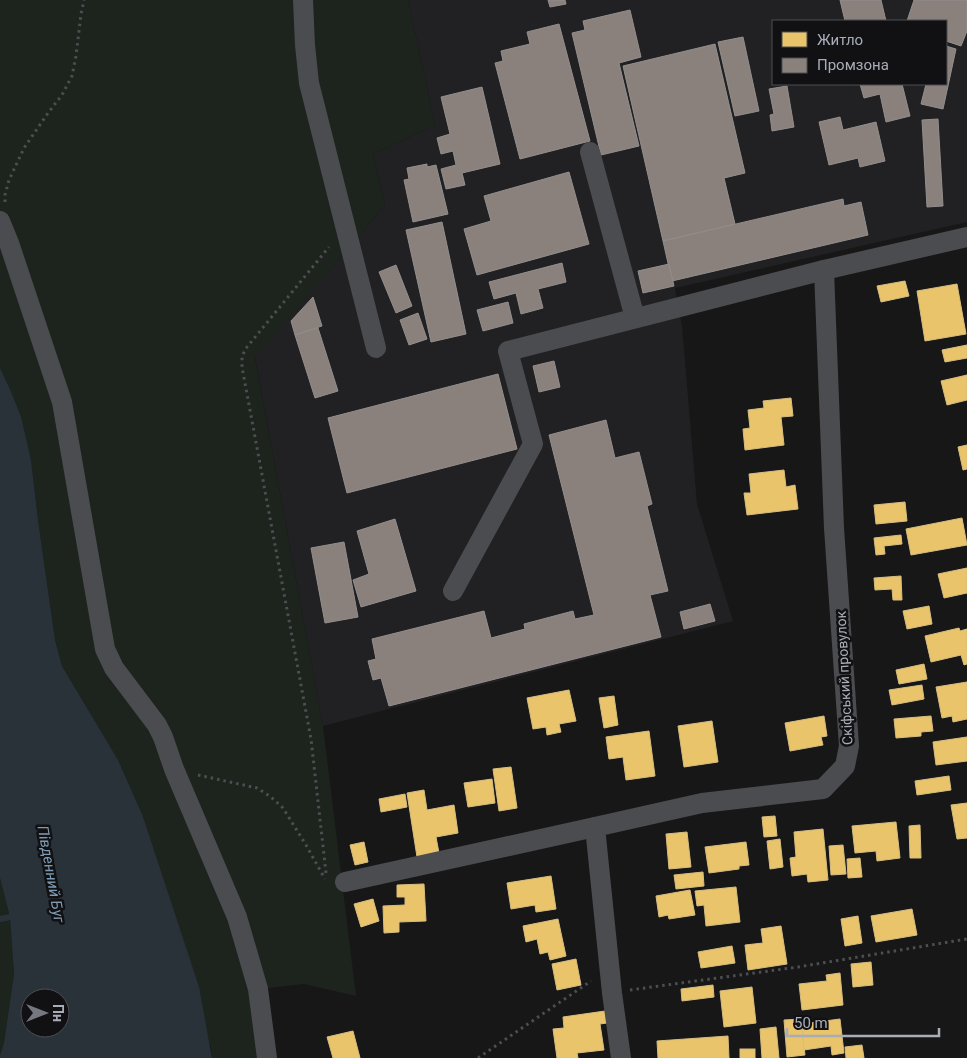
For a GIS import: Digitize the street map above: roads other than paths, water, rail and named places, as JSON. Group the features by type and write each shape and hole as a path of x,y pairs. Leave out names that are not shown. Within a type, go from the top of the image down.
{"street":[{"path":"304,0 305,45 309,82 376,348"},
{"path":"590,152 635,318"},
{"path":"3,216 9,243 62,402 105,649 114,668 156,724 163,737 174,769 237,917 258,988 267,1058"},
{"path":"453,591 532,444 508,351 824,270 967,237"},
{"name":"Скіфський провулок","path":"345,882 702,803 823,789 845,766 849,746 834,528 824,270"},
{"path":"595,827 612,992 621,1058"}],"water":[{"name":"Південний Буг","path":"0,368 21,417 31,460 55,640 62,666 118,760 142,814 199,987 212,1058 0,1058 14,974 10,917 0,878"}],"waterway":[{"path":"0,919 19,917"}]}
